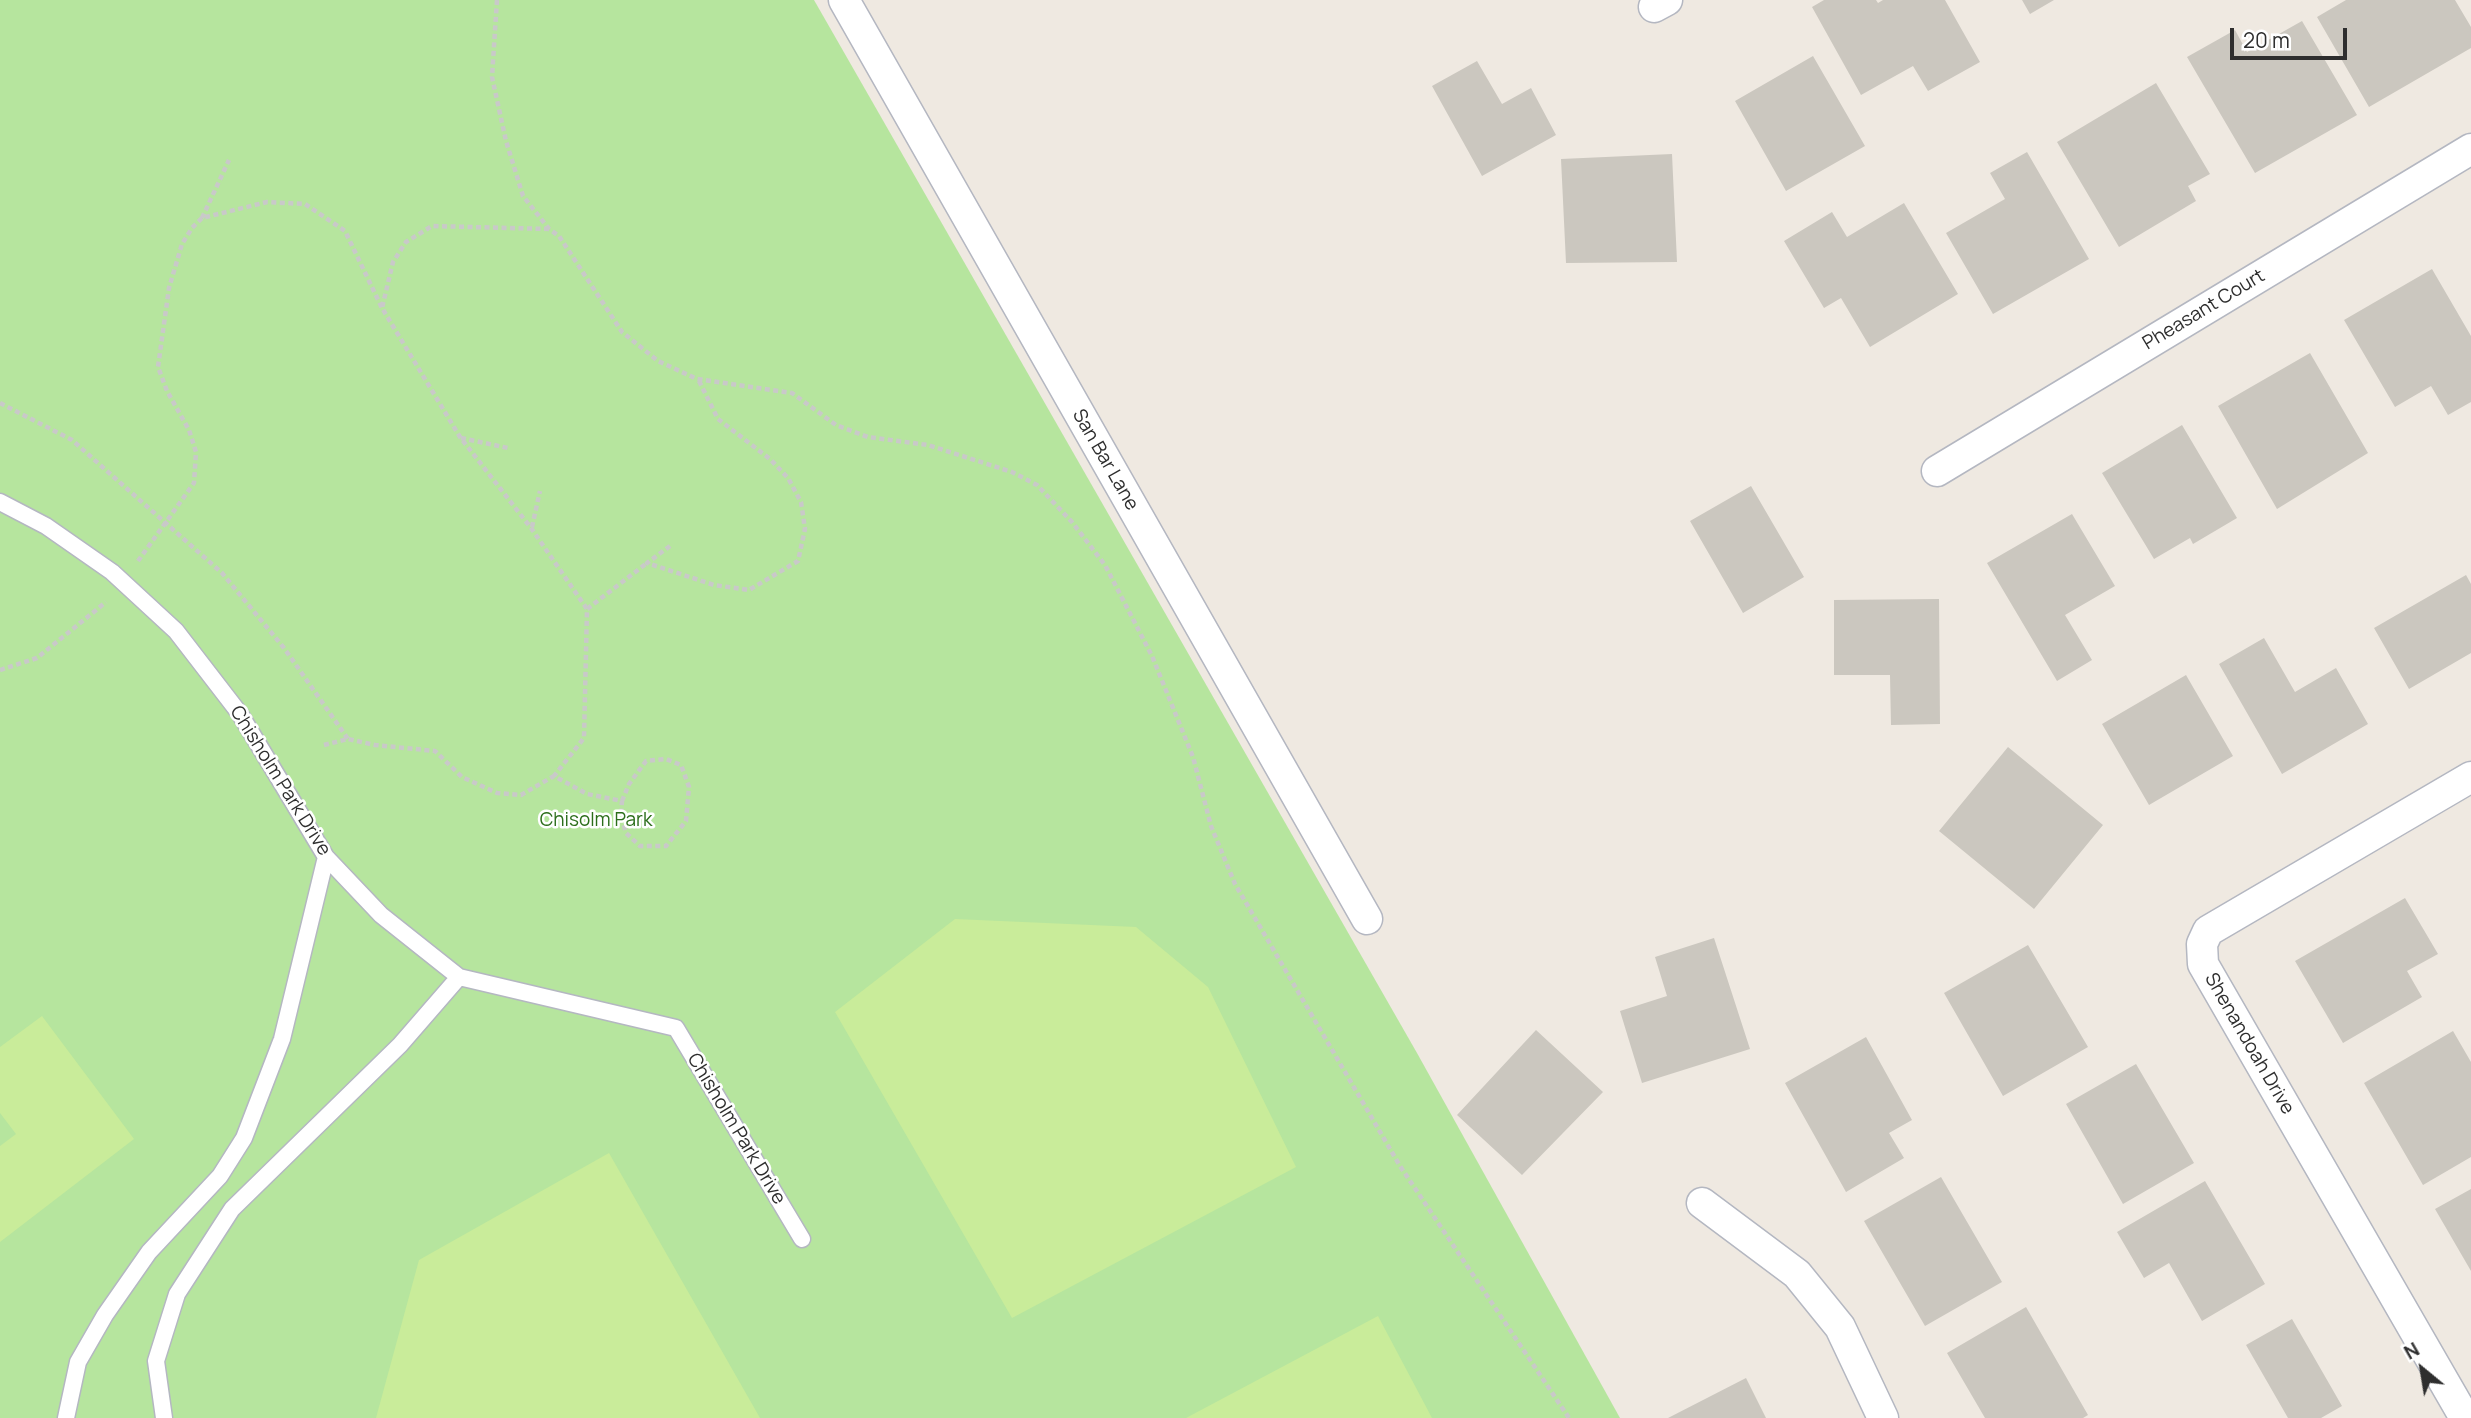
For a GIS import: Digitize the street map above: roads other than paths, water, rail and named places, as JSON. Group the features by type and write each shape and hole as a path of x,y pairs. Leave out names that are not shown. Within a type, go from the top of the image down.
{"street":[{"name":"San Bar Lane","path":"844,0 1367,919"},
{"name":"Pheasant Court","path":"1937,471 2471,149"},
{"name":"Shenandoah Drive","path":"2462,1397 2203,964 2202,944 2207,931 2471,777"},
{"path":"1702,1203 1797,1275 1840,1327 1883,1418"}],"lane":[{"name":"Chisholm Park Drive","path":"0,502 46,526 112,572 176,631 240,714 326,857 381,915 459,977 676,1028 802,1240"},
{"path":"66,1418 78,1362 105,1315 149,1252 220,1176 244,1138 282,1039 326,857"},
{"path":"164,1418 156,1361 177,1294 232,1209 400,1045 459,977"}],"park label":[{"name":"Chisolm Park","path":"596,821"}]}
